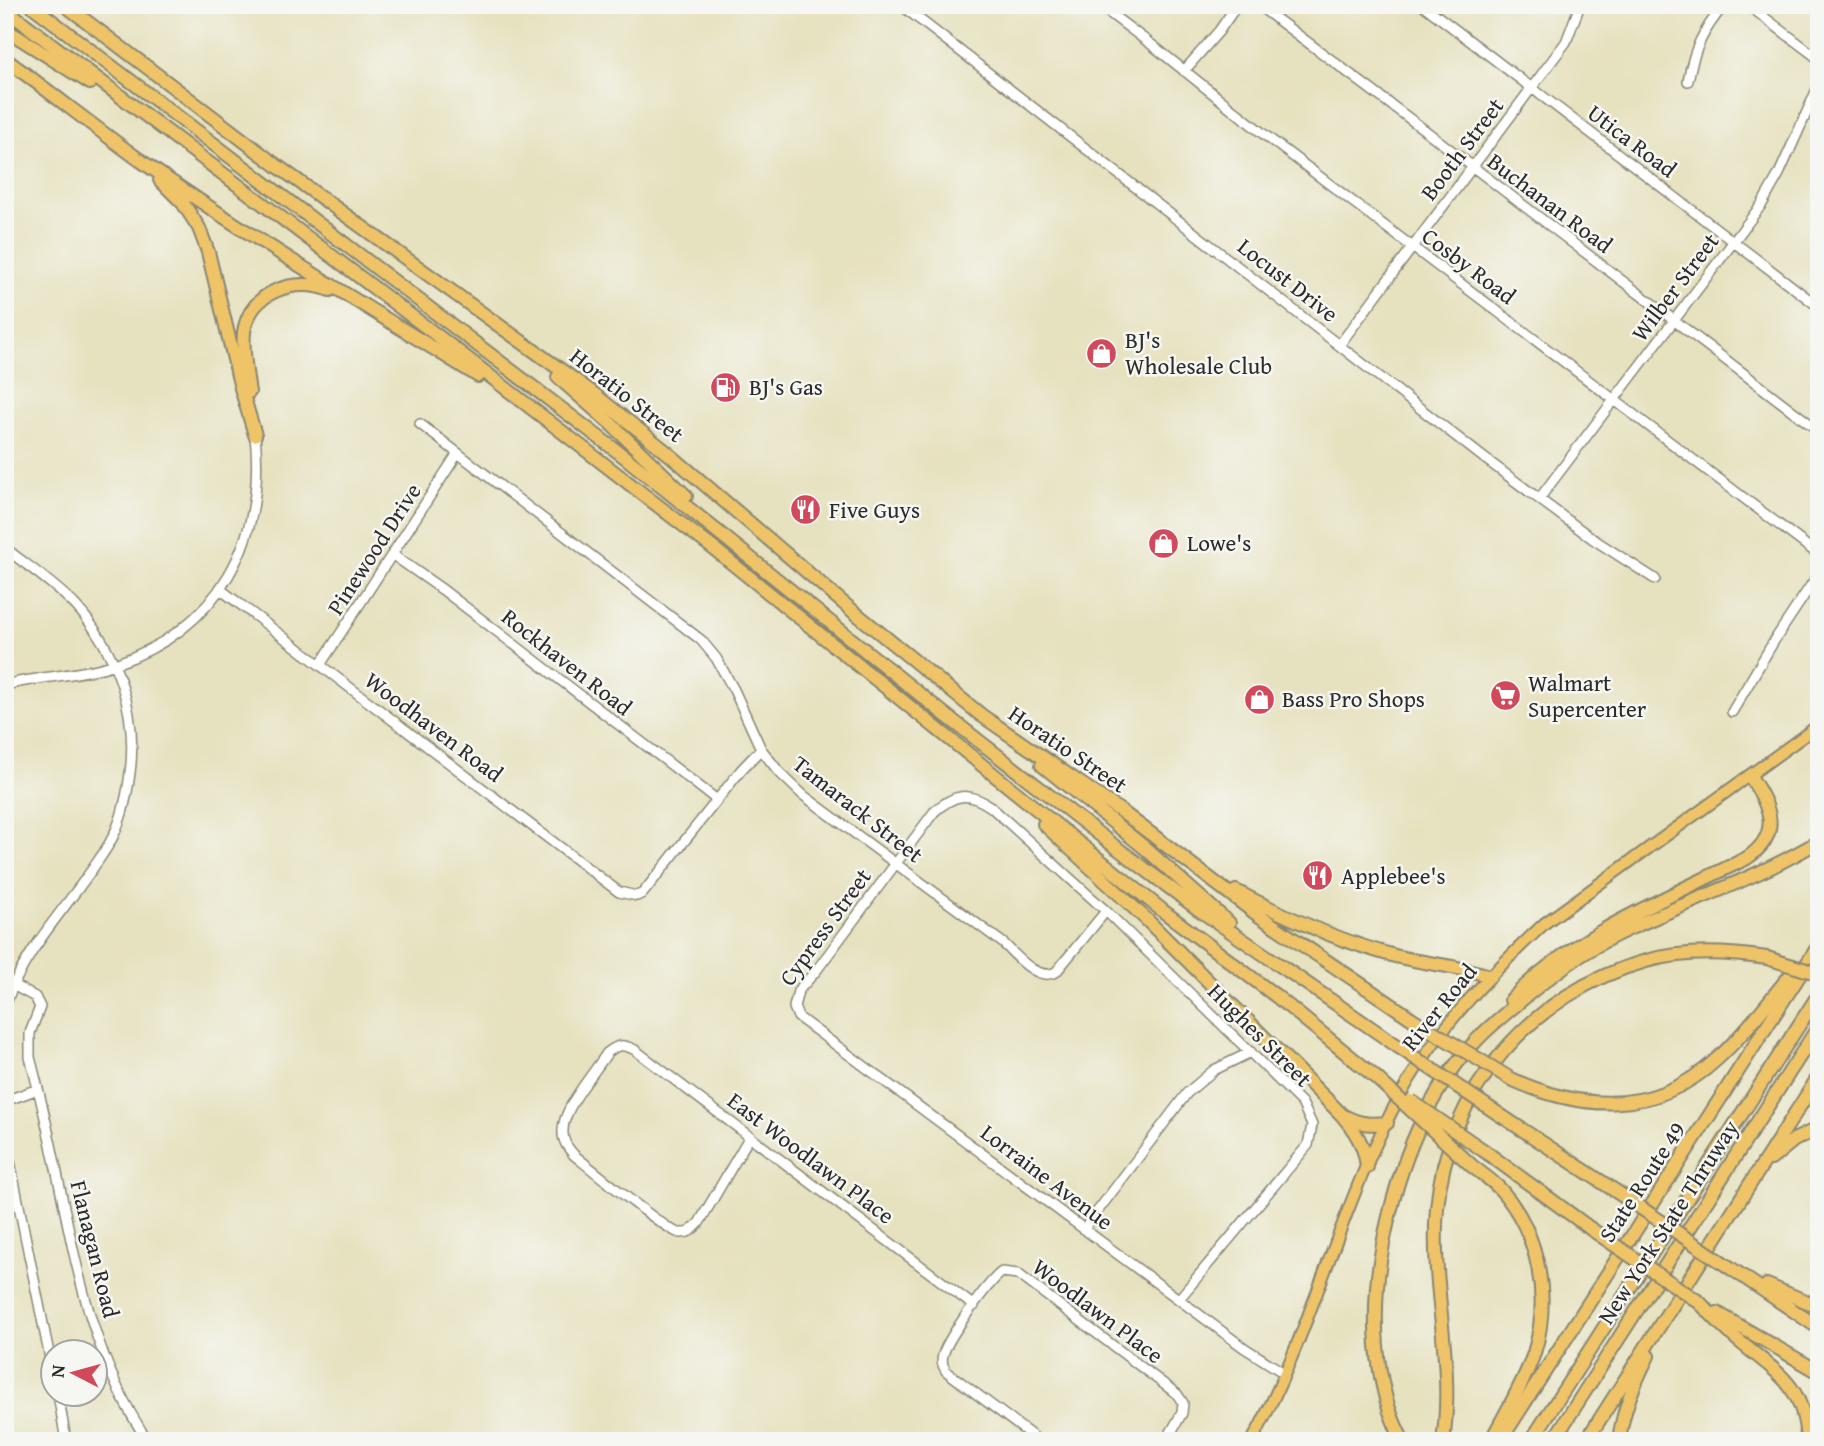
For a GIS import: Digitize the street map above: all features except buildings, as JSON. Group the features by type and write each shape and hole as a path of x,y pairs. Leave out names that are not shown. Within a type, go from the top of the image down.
{"highway":[{"path":"31,5 497,357 698,514 997,756 1198,909 1819,1328"},
{"name":"Horatio Street","path":"65,5 275,165 508,331 669,454 848,607 981,715 1152,834 1207,876"},
{"path":"5,9 718,552 1373,1075 1699,1302 1819,1372"},
{"path":"5,29 98,88 124,100"},
{"path":"5,58 137,157 350,298 534,411"},
{"path":"137,157 183,202 199,228 208,252 255,435"},
{"path":"255,435 243,350 244,331 254,308 265,297 292,284 309,284 350,298"},
{"path":"508,331 675,485 698,514"},
{"path":"1017,740 1043,765 1145,848 1260,951"},
{"path":"1400,1436 1384,1386 1376,1329 1380,1259 1401,1174 1431,1102 1474,1042 1525,985 1554,961 1595,936 1759,850 1765,843 1770,827 1770,815 1767,804 1750,776"},
{"path":"999,779 1147,920 1341,1114 1356,1133 1365,1153 1367,1167"},
{"path":"1474,1042 1547,978 1605,941 1771,868 1819,841"},
{"path":"1207,876 1284,916 1328,935 1397,956 1490,976"},
{"path":"1207,876 1258,915 1414,1020 1511,1079 1553,1097 1581,1102 1638,1100 1682,1084 1704,1070 1738,1038 1819,944"},
{"name":"State Route 49","path":"1500,1441 1819,944"},
{"path":"1443,1441 1447,1373 1436,1239 1437,1208 1448,1146 1459,1118 1478,1084 1510,1042 1536,1017 1589,982 1648,960 1709,953 1768,958 1819,974"},
{"name":"New York State Thruway","path":"1531,1441 1819,994"},
{"name":"New York State Thruway","path":"1553,1441 1819,1026"},
{"path":"1373,1075 1500,1189 1526,1230 1538,1265 1541,1318 1533,1356 1491,1441"},
{"path":"1586,1441 1819,1076"},
{"path":"1341,1114 1356,1122 1370,1125 1387,1123"},
{"path":"1760,1168 1794,1140 1819,1128"},
{"path":"1732,1269 1819,1307"},
{"path":"1699,1302 1738,1340 1785,1379 1798,1397 1803,1410 1807,1441"},
{"path":"1619,1441 1629,1394 1673,1303"}],"main road":[{"name":"River Road","path":"1252,1441 1284,1373 1367,1167 1401,1093 1450,1022 1490,976 1545,923 1819,725"}],"street":[{"name":"Locust Drive","path":"901,5 1539,499 1593,540 1655,579"},
{"name":"Cosby Road","path":"1099,5 1412,247 1819,555"},
{"path":"1184,71 1219,31 1237,5"},
{"name":"Buchanan Road","path":"1258,5 1819,431"},
{"name":"Utica Road","path":"1423,5 1819,307"},
{"name":"Booth Street","path":"1340,344 1566,42 1580,5"},
{"path":"1688,81 1699,40 1724,5"},
{"path":"1748,5 1819,59"},
{"name":"Wilber Street","path":"1539,499 1762,204 1779,174 1819,85"},
{"name":"Tamarack Street","path":"420,424 701,640 716,658 734,690 761,749 779,772 803,795 1041,974 1050,976 1056,972 1106,911"},
{"path":"5,685 115,664 152,649 191,621 220,589 237,561 252,521 258,463 255,435"},
{"name":"Pinewood Drive","path":"320,665 458,453"},
{"path":"5,548 52,584 76,606 95,630 115,664 125,695 132,732 128,789 111,842 36,944 13,985 5,1006"},
{"name":"Rockhaven Road","path":"393,555 443,590 717,800"},
{"path":"1732,712 1819,573"},
{"name":"Woodhaven Road","path":"220,589 625,895 637,896 643,892 717,800"},
{"path":"717,800 761,749"},
{"name":"Cypress Street","path":"793,1007 798,991 934,812 945,801 954,797 967,796 991,807 1106,911"},
{"name":"Hughes Street","path":"1106,911 1302,1103 1311,1125 1308,1144 1179,1299"},
{"name":"Flanagan Road","path":"13,985 39,1003 39,1012 30,1033 30,1057 79,1281 110,1370 131,1415 148,1441"},
{"name":"Lorraine Avenue","path":"793,1007 798,1017 1243,1347 1284,1373"},
{"name":"East Woodlawn Place","path":"750,1136 696,1225 691,1231 680,1233 574,1155 563,1136 566,1117 607,1053 622,1045 635,1050 750,1136 974,1306"},
{"path":"1084,1229 1187,1093 1214,1070 1251,1052"},
{"path":"5,1101 38,1089"},
{"path":"5,1137 46,1338"},
{"name":"Woodlawn Place","path":"1039,1441 946,1371 942,1364 945,1349 974,1306 1002,1272 1018,1274 1177,1394 1183,1403 1182,1413 1166,1441"},
{"path":"60,1408 66,1441"}],"place":[{"name":"BJ's Wholesale Club","path":"1102,353"},
{"name":"BJ's Gas","path":"726,387"},
{"name":"Five Guys","path":"806,510"},
{"name":"Lowe's","path":"1164,543"},
{"name":"Walmart Supercenter","path":"1505,696"},
{"name":"Bass Pro Shops","path":"1259,699"},
{"name":"Applebee's","path":"1318,876"}]}
